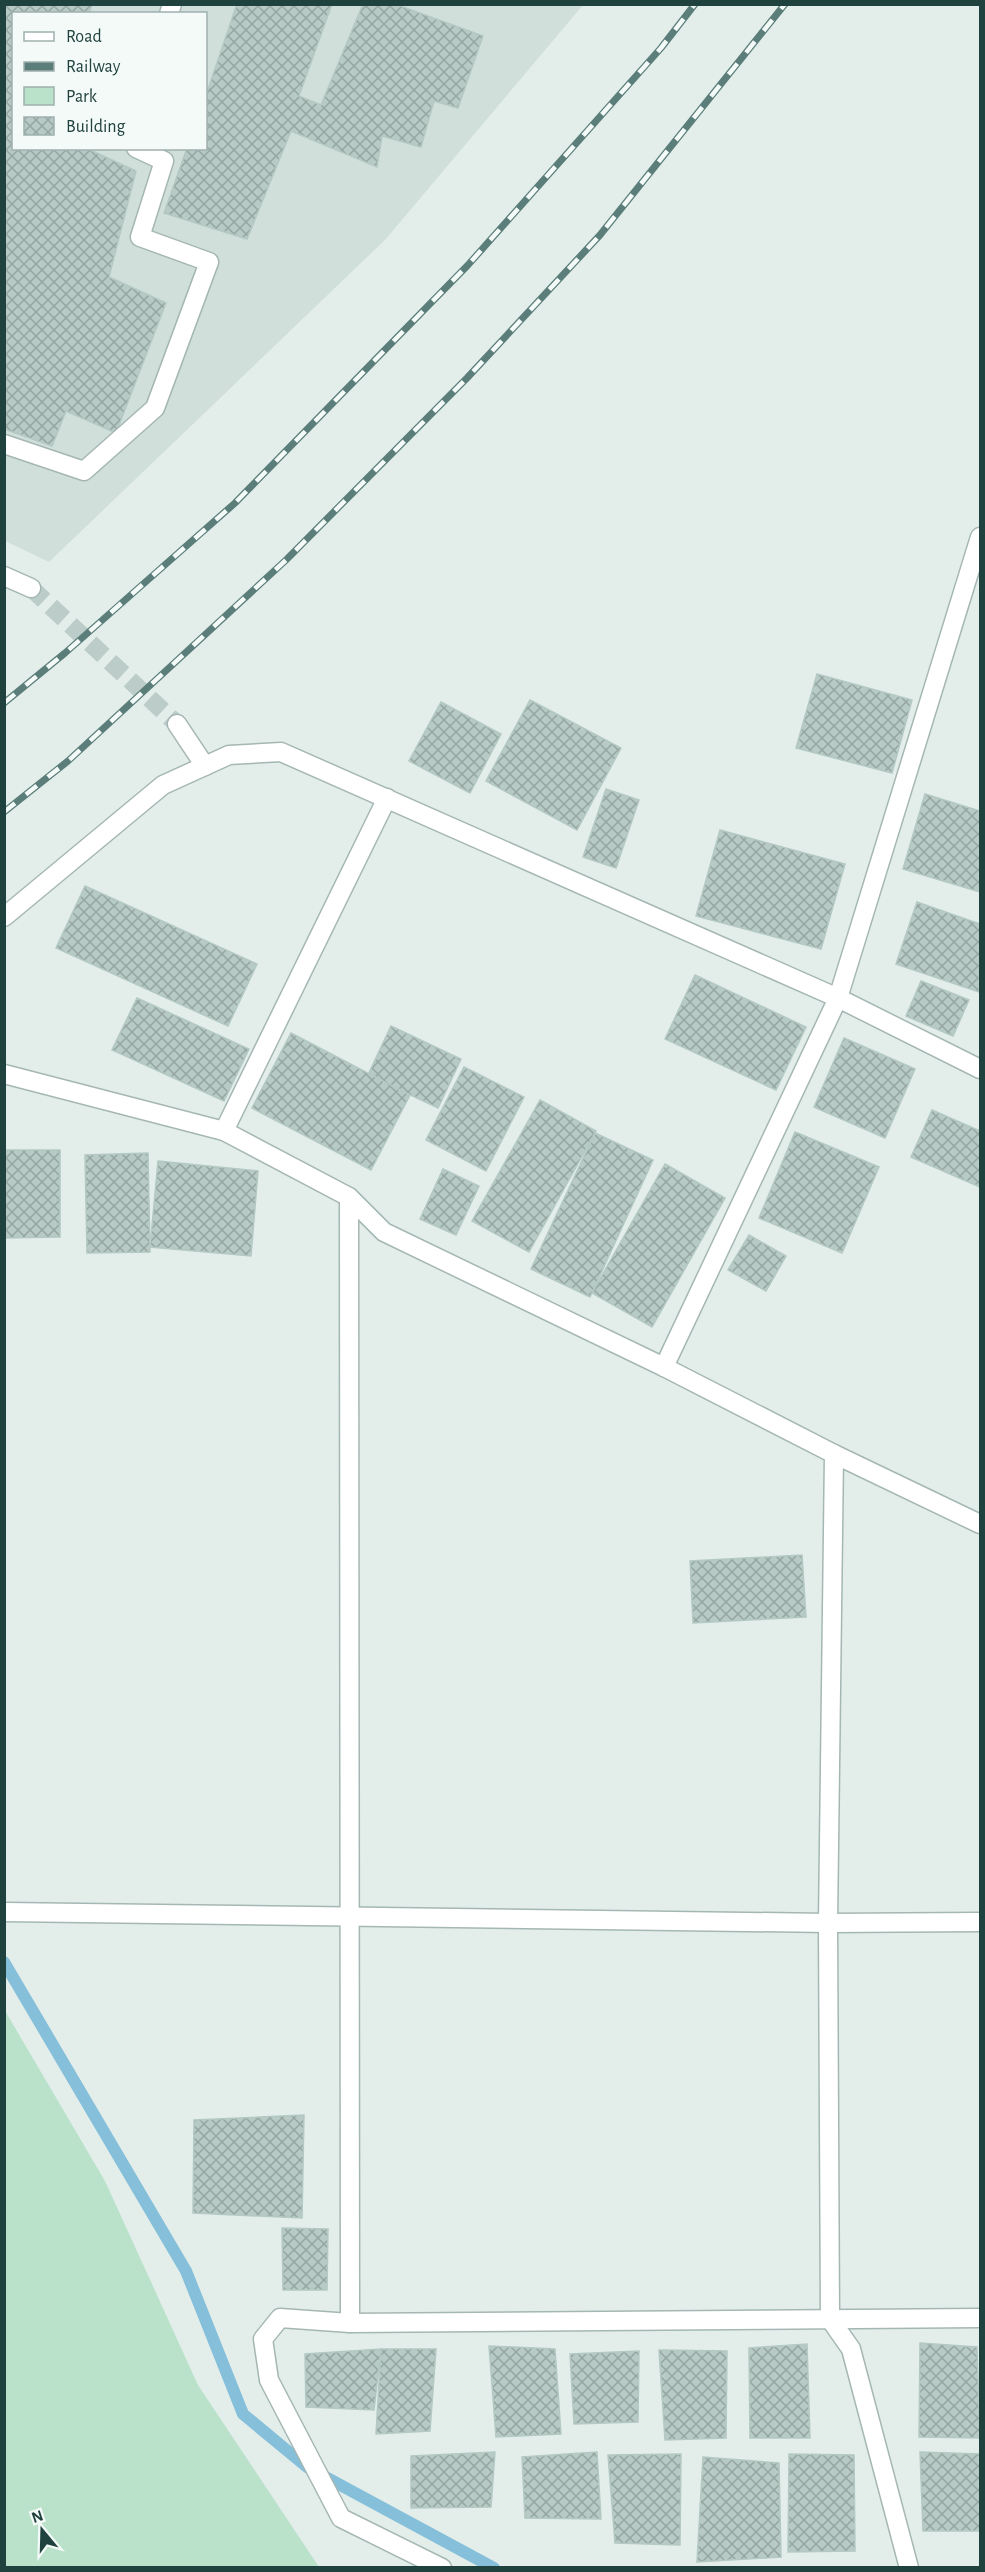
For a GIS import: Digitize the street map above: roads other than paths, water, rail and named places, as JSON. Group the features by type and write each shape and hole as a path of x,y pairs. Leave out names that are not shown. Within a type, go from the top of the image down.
{"street":[{"path":"4,444 84,471 155,408 209,262 141,237 164,161 139,150"},
{"path":"664,1367 838,998 981,537"},
{"path":"4,576 32,588"},
{"path":"177,724 205,766"},
{"path":"4,917 163,785 229,755 281,752 838,998 981,1070"},
{"path":"224,1131 387,798"},
{"path":"4,1074 224,1131 349,1197 384,1232 981,1524"},
{"path":"349,1197 350,2323"},
{"path":"834,1454 828,1923 830,2319 851,2349 909,2568"},
{"path":"4,1912 828,1923 981,1922"},
{"path":"442,2568 341,2518 269,2380 263,2339 280,2319 350,2323 981,2318"}],"waterway":[{"path":"4,1962 186,2271 243,2414 307,2467 494,2568"}],"tunnel":[{"path":"31,588 177,724"}],"railway":[{"path":"4,703 65,653 235,503 468,265 661,48 695,4"},
{"path":"4,812 68,761 286,560 467,378 600,235 785,4"}]}
